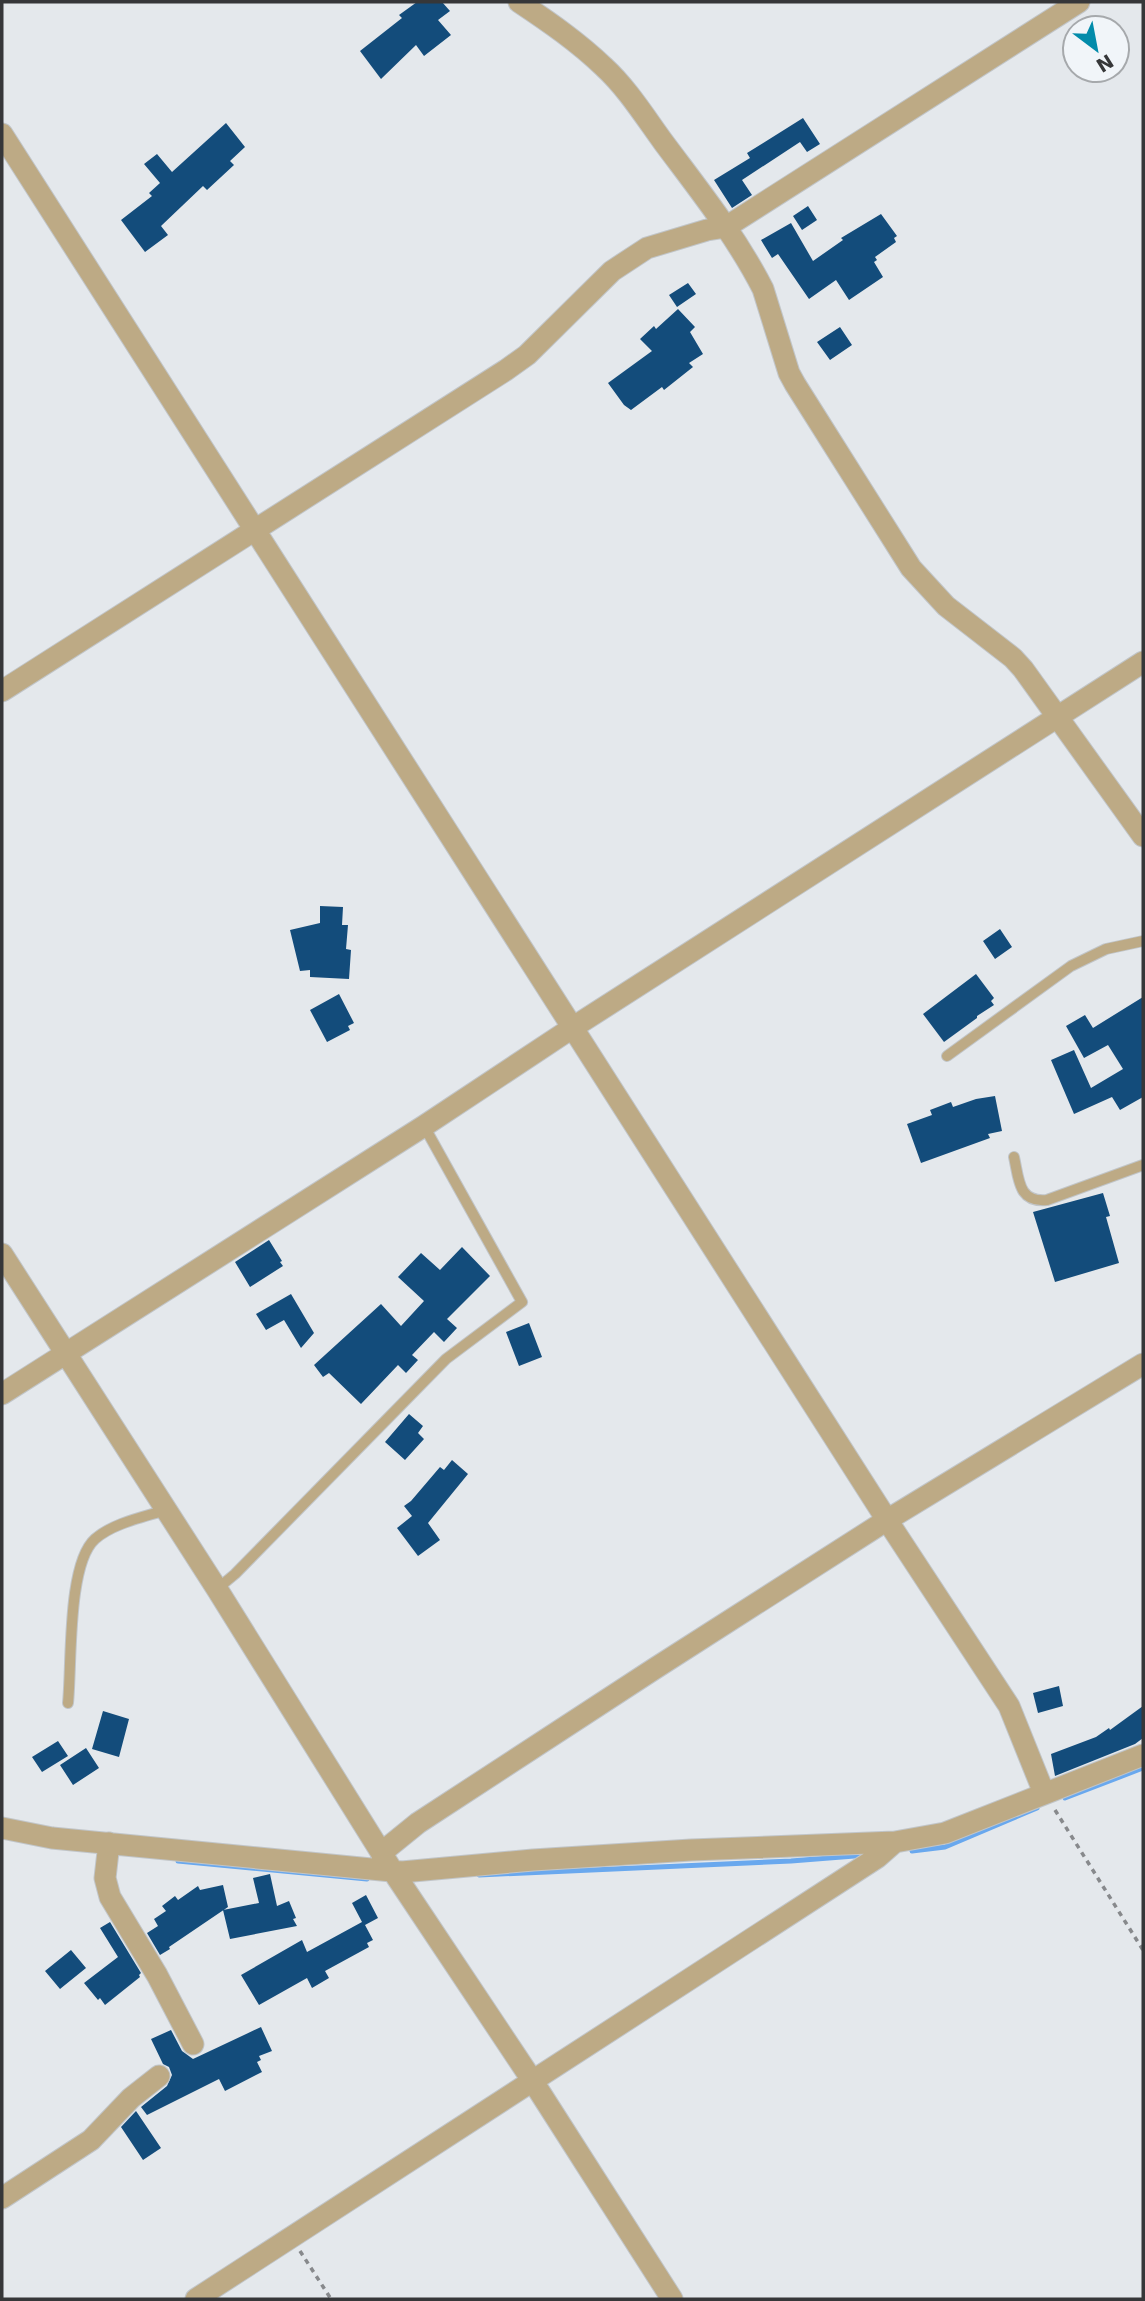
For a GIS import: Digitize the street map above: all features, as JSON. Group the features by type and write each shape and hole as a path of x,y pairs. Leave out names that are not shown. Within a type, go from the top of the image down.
{"street":[{"path":"519,2 555,26 607,69 633,100 726,227 763,289 794,384 911,568 946,606 1013,658 1034,681 1143,836"},
{"path":"2,691 517,362 612,271 647,248 726,227 1079,2"},
{"path":"2,134 887,1520 1009,1706 1044,1793"},
{"path":"2,1394 424,1126 1143,662"},
{"path":"2,1254 217,1589 386,1862 532,2080 673,2299"},
{"path":"386,1862 418,1823 887,1520 1143,1364"},
{"path":"2,1829 52,1838 109,1843 386,1862 402,1872 691,1850 895,1842 945,1833 1143,1755"},
{"path":"196,2299 867,1864 895,1842"},
{"path":"109,1843 105,1878 110,1897 158,1975 193,2045"},
{"path":"2,2198 92,2140 131,2098 159,2076"}],"lane":[{"path":"947,1056 1071,966 1106,949 1143,941"},
{"path":"217,1589 254,1555 446,1359 522,1302 424,1126"},
{"path":"1014,1157 1024,1193 1029,1199 1038,1201 1143,1165"},
{"path":"68,1703 75,1590 84,1553 98,1536 122,1524 166,1510"}],"path":[{"path":"1044,1793 1143,1950"},
{"path":"292,2238 331,2299"}],"building":[{"path":"417,2 442,2 450,11 438,20 451,35 424,56 416,45 381,79 360,51 402,18 399,15"},
{"path":"803,118 820,144 807,152 800,142 742,180 752,195 732,208 714,180 750,158 747,153"},
{"path":"226,123 245,147 230,161 234,165 207,190 203,186 161,226 168,235 145,252 121,220 152,196 149,193 160,183 144,164 157,154 172,172"},
{"path":"808,206 817,220 802,230 793,216"},
{"path":"881,214 897,236 894,238 896,242 875,257 877,260 874,262 883,277 849,300 836,280 809,299 778,254 772,258 761,240 791,223 813,261 843,240 841,238"},
{"path":"688,283 696,294 677,307 669,295"},
{"path":"678,309 695,327 690,332 703,354 689,363 693,367 664,390 662,387 631,410 608,383 652,351 640,339"},
{"path":"840,327 852,345 830,360 817,342"},
{"path":"320,906 343,907 342,925 348,925 346,949 351,950 349,979 310,977 310,970 300,971 290,930 320,923"},
{"path":"1000,929 1012,947 995,959 983,941"},
{"path":"976,974 994,998 991,1001 994,1005 944,1042 923,1014"},
{"path":"339,994 354,1023 348,1026 350,1030 327,1042 310,1010"},
{"path":"1143,997 1143,1097 1120,1110 1112,1097 1074,1114 1051,1060 1074,1050 1091,1088 1123,1069 1108,1045 1084,1058 1066,1026 1085,1015 1093,1028"},
{"path":"995,1096 1002,1131 988,1134 990,1138 921,1163 907,1124 932,1115 930,1110 951,1102 953,1107"},
{"path":"1103,1193 1110,1216 1106,1217 1119,1263 1055,1282 1033,1212"},
{"path":"269,1240 283,1266 250,1287 235,1262"},
{"path":"462,1247 490,1276 447,1319 457,1328 444,1342 434,1332 412,1355 418,1360 406,1373 398,1365 361,1404 329,1373 323,1377 314,1365 381,1304 401,1326 424,1301 398,1277 421,1253 440,1270"},
{"path":"291,1294 314,1333 301,1348 284,1320 266,1330 256,1314"},
{"path":"529,1323 542,1357 519,1366 506,1332"},
{"path":"409,1414 423,1426 418,1433 424,1439 405,1460 385,1442"},
{"path":"452,1460 468,1474 428,1523 440,1540 418,1556 397,1528 412,1516 404,1506 440,1467 444,1470"},
{"path":"1059,1686 1063,1706 1038,1713 1033,1693"},
{"path":"1143,1706 1143,1738 1135,1744 1055,1776 1051,1754 1096,1737 1109,1728 1110,1730"},
{"path":"103,1711 129,1719 119,1757 92,1749"},
{"path":"58,1741 68,1756 42,1772 32,1757"},
{"path":"86,1748 99,1768 73,1785 60,1765"},
{"path":"270,1874 277,1906 289,1901 297,1926 230,1939 223,1910 259,1903 253,1878"},
{"path":"223,1885 228,1907 160,1955 147,1933 158,1926 154,1919 166,1911 162,1906 175,1896 178,1900 198,1886 200,1890"},
{"path":"366,1895 378,1918 365,1925 373,1940 367,1943 369,1947 325,1971 329,1978 312,1988 307,1978 259,2005 241,1975 302,1940 307,1952 362,1922 352,1903"},
{"path":"110,1922 141,1973 140,1977 105,2005 84,1983 118,1957 100,1928"},
{"path":"71,1950 86,1968 60,1989 45,1971"},
{"path":"261,2027 272,2051 259,2056 261,2060 257,2062 262,2072 225,2091 219,2079 147,2115 141,2107 167,2086 172,2075 169,2067 163,2064 151,2039 171,2030 182,2051 193,2059"},
{"path":"136,2111 161,2148 143,2160 121,2127"}],"waterway":[{"path":"1065,1798 1143,1768"},
{"path":"912,1851 945,1847 1037,1808"},
{"path":"479,1875 867,1855"},
{"path":"178,1861 367,1879"}]}
